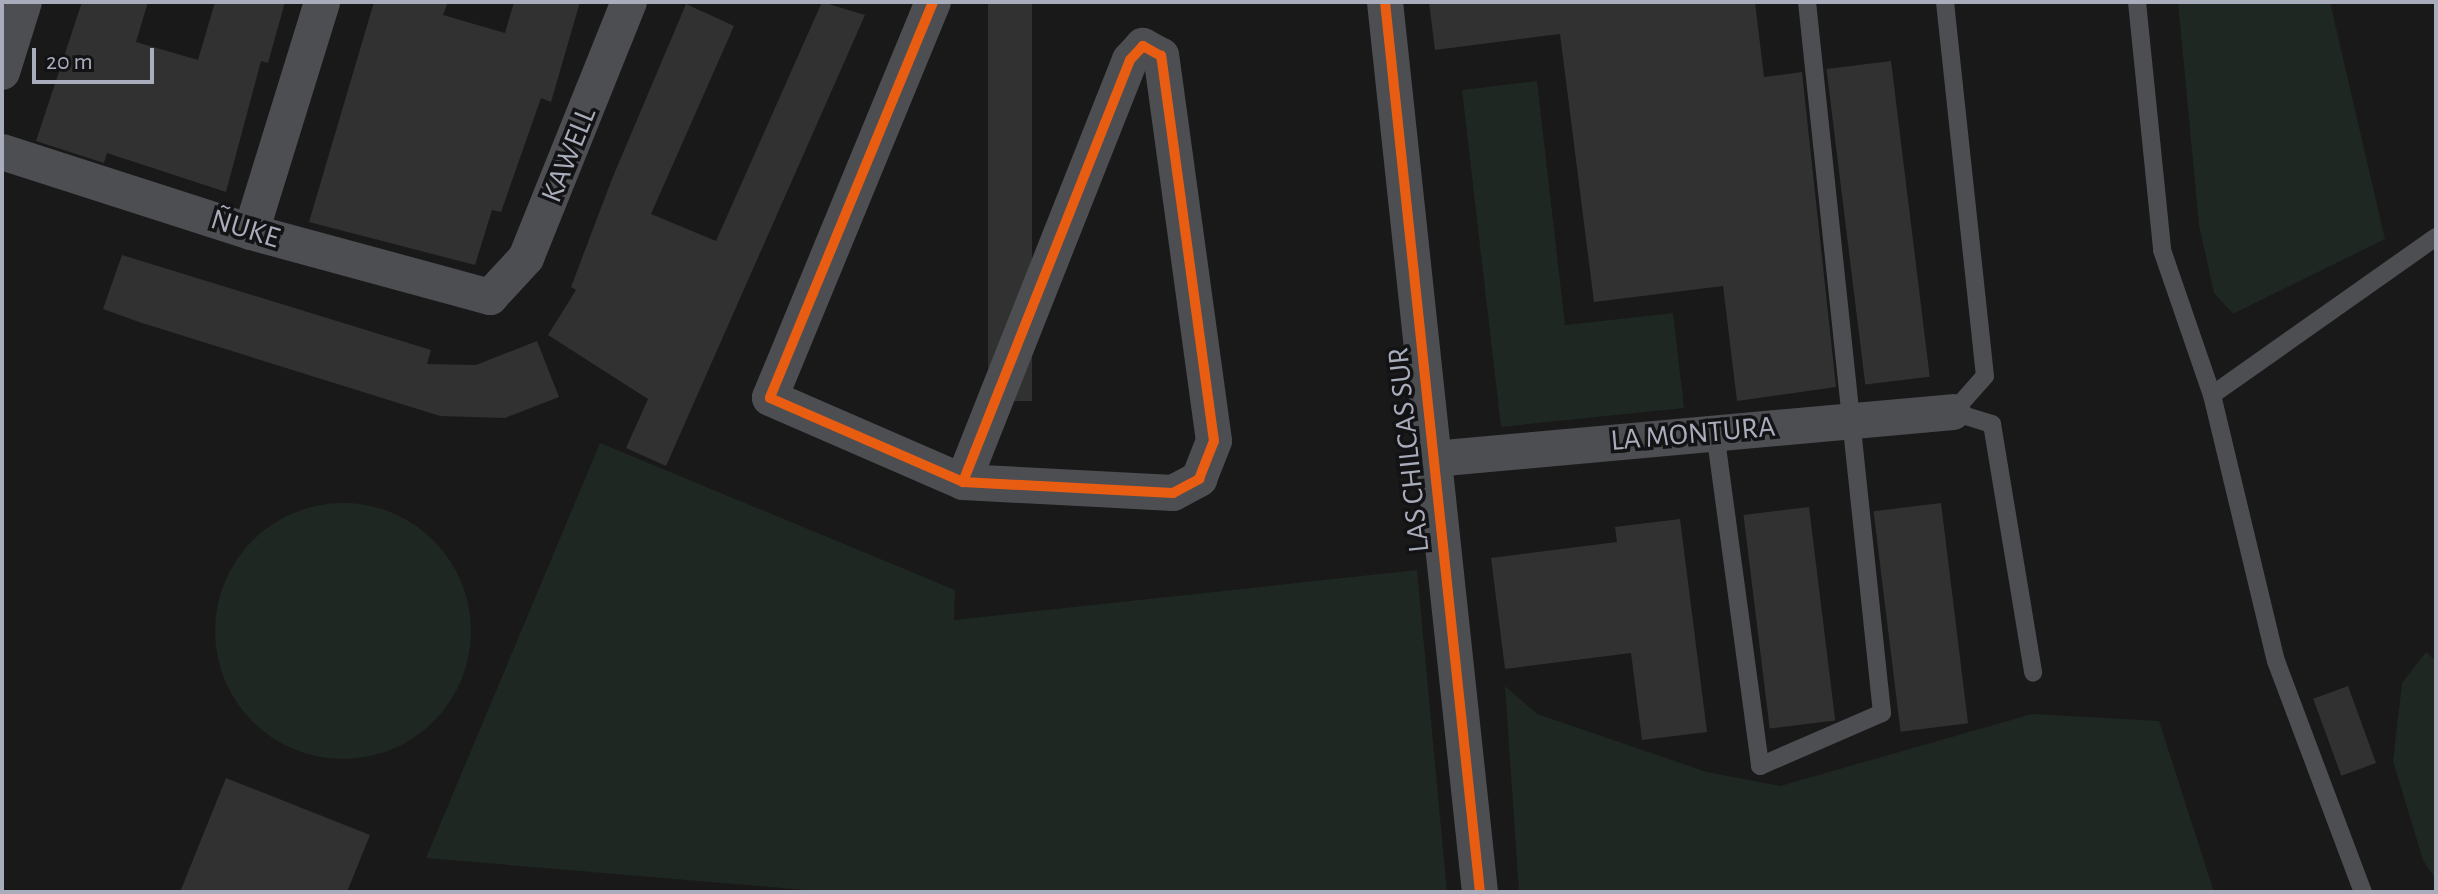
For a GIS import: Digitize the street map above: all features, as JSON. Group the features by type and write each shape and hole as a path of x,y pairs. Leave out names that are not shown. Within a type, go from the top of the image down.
{"street":[{"path":"2,72 24,2"},
{"path":"251,232 322,2"},
{"name":"KAWELL","path":"490,297 526,258 629,2"},
{"name":"LAS CHILCAS SUR","path":"1385,2 1480,892"},
{"path":"932,3 770,398 963,482 1173,493 1207,467 1214,441 1161,56 1143,46 1130,60 963,482"},
{"name":"ÑUKE","path":"2,152 251,232 490,297"},
{"name":"LA MONTURA","path":"1434,459 1953,412"}],"lane":[{"path":"1715,432 1760,766 1882,713 1807,2"},
{"path":"1945,2 1985,376 1953,412 1992,424 2033,673"},
{"path":"2137,2 2162,250 2212,395 2276,661 2363,892"},
{"path":"2212,395 2436,237"}],"shaded area":[{"path":"2178,2 2330,2 2385,239 2233,314 2214,293 2199,225"},
{"path":"1537,81 1565,325 1673,313 1684,408 1501,427 1462,90"},
{"path":"600,443 955,590 954,620 1417,570 1447,892 829,892 426,858"},
{"path":"330,503 356,503 392,512 434,540 462,582 469,606 469,656 462,680 434,722 392,750 356,759 330,759 294,750 252,722 224,680 215,644 215,618 224,582 252,540 294,512"},
{"path":"2426,652 2436,661 2436,880 2423,860 2393,761 2402,683"},
{"path":"1505,686 1537,714 1707,772 1780,786 2032,714 2159,721 2214,892 1519,892"}],"building":[{"path":"82,2 148,2 136,42 198,60 215,2 285,2 268,63 261,61 226,192 107,153 104,163 36,141"},
{"path":"374,2 448,2 443,15 505,33 514,2 580,2 551,102 541,98 501,212 492,210 475,265 309,222"},
{"path":"822,2 865,15 666,466 626,448 648,399 548,335 576,290 571,287 612,179 686,4 734,26 651,214 716,241"},
{"path":"988,2 1032,2 1032,401 988,401"},
{"path":"1429,2 1755,2 1764,77 1802,72 1836,387 1737,401 1723,286 1594,302 1560,34 1435,50"},
{"path":"1891,61 1930,377 1865,385 1826,69"},
{"path":"122,255 431,350 427,364 476,365 537,341 559,397 505,418 440,416 139,322 103,309"},
{"path":"1941,503 1968,723 1901,732 1874,511"},
{"path":"1809,507 1835,720 1770,728 1743,515"},
{"path":"1680,519 1707,732 1642,740 1631,653 1505,669 1491,558 1617,542 1615,527"},
{"path":"2348,686 2376,763 2341,776 2313,699"},
{"path":"226,778 370,835 347,892 180,892"}],"cycle path":[{"path":"933,2 770,398 963,482 1173,493 1199,479 1214,441 1161,56 1143,46 1130,60 963,482"},
{"path":"1385,2 1480,892"}]}
